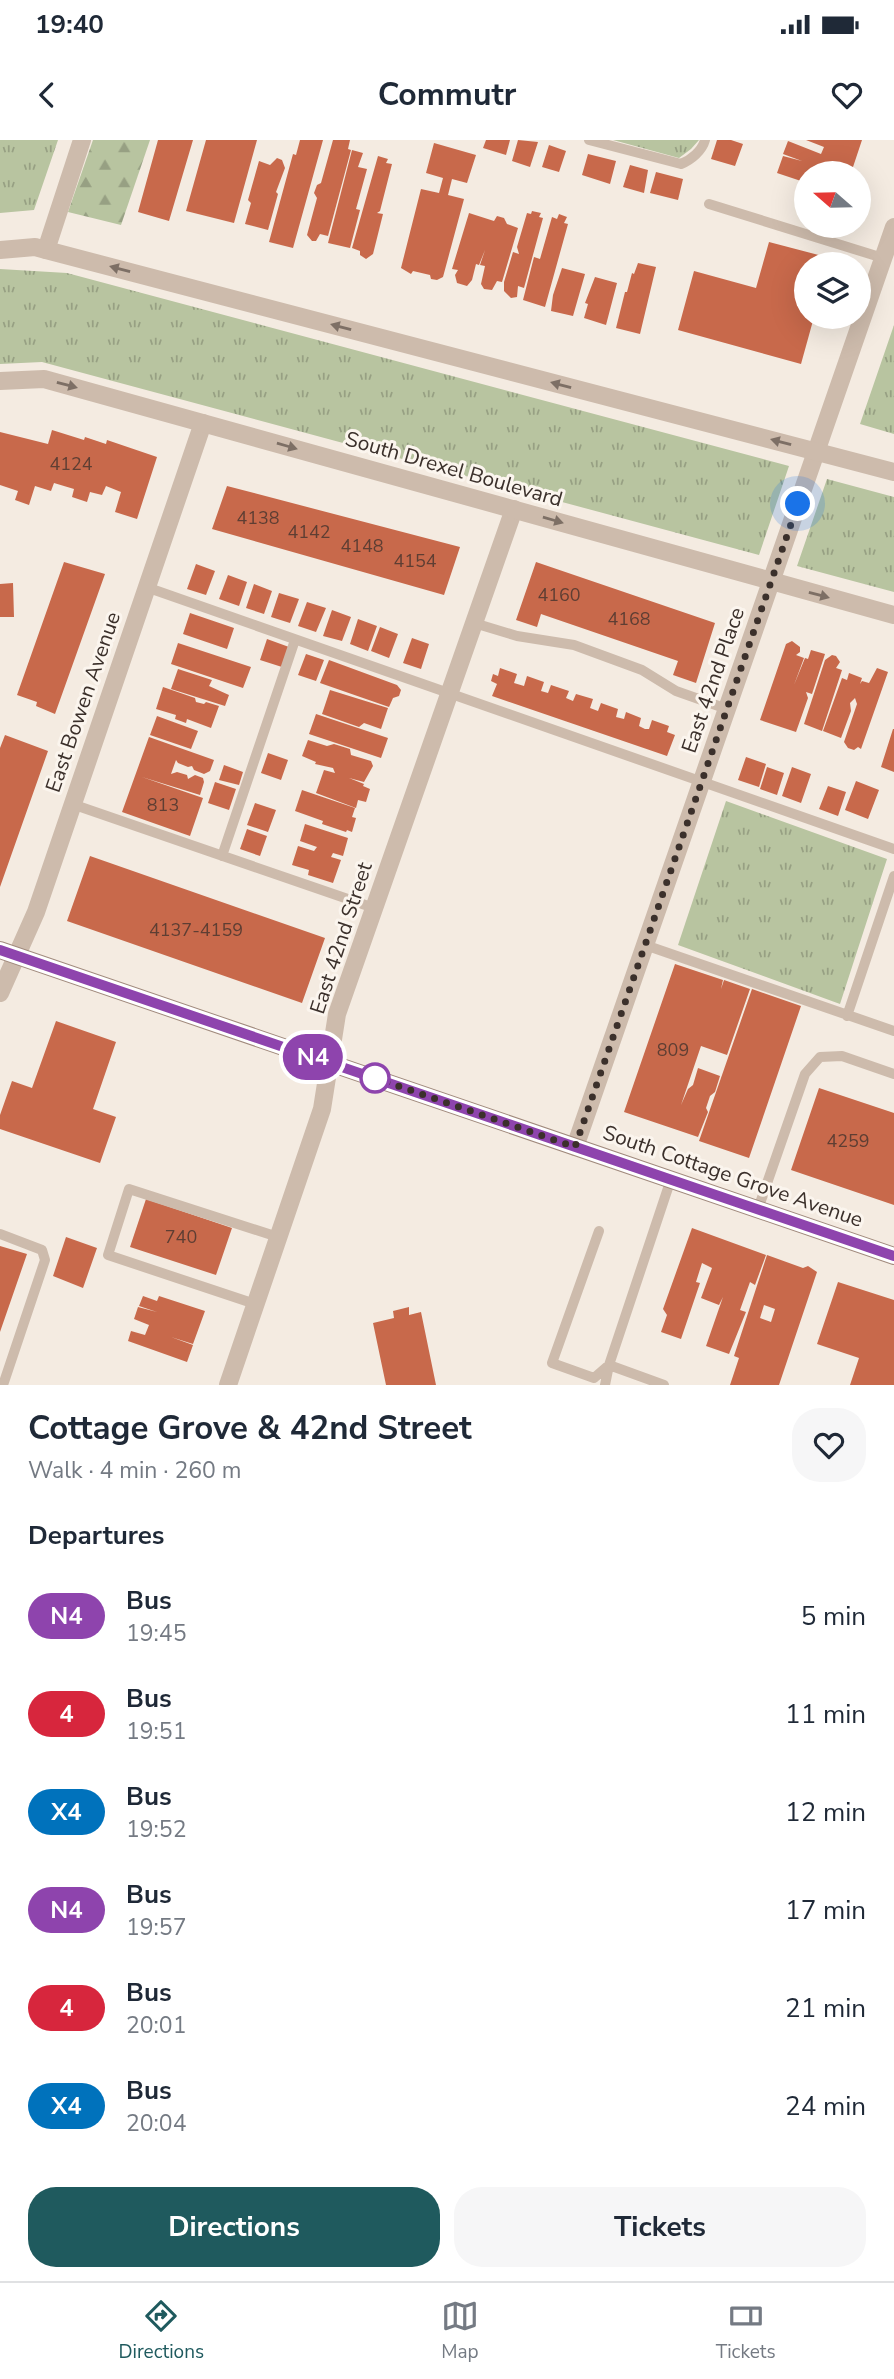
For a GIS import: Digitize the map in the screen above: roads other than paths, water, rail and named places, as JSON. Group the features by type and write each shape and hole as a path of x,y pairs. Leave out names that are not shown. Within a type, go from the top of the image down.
{"main road":[{"name":"South Cottage Grove Avenue","path":"8,953 894,1256"}],"street":[{"path":"46,250 82,140"},
{"name":"East 42nd Place","path":"575,1147 883,258 893,236"},
{"path":"0,250 35,247 894,472"},
{"name":"South Drexel Boulevard","path":"0,381 44,379 894,615"},
{"name":"East Bowen Avenue","path":"0,993 8,953 36,912 203,423"},
{"name":"East 42nd Street","path":"228,1385 322,1109 337,1014 514,509"}],"lane":[{"path":"589,140 681,164 689,161 704,145 705,140"},
{"path":"709,204 883,258"},
{"path":"146,587 894,849"},
{"path":"474,623 517,636 574,645 642,670 676,691 727,709"},
{"path":"222,856 295,640"},
{"path":"72,804 374,908"},
{"path":"847,1016 894,876"},
{"path":"645,945 894,1031"},
{"path":"758,1209 805,1074 820,1057 842,1056 894,1074"},
{"path":"605,1385 609,1365 671,1180"},
{"path":"255,1304 108,1255 129,1189 278,1237"},
{"path":"599,1231 552,1363 594,1378 609,1365"},
{"path":"0,1234 42,1250 45,1259 3,1385"},
{"path":"609,1365 663,1385"}]}
